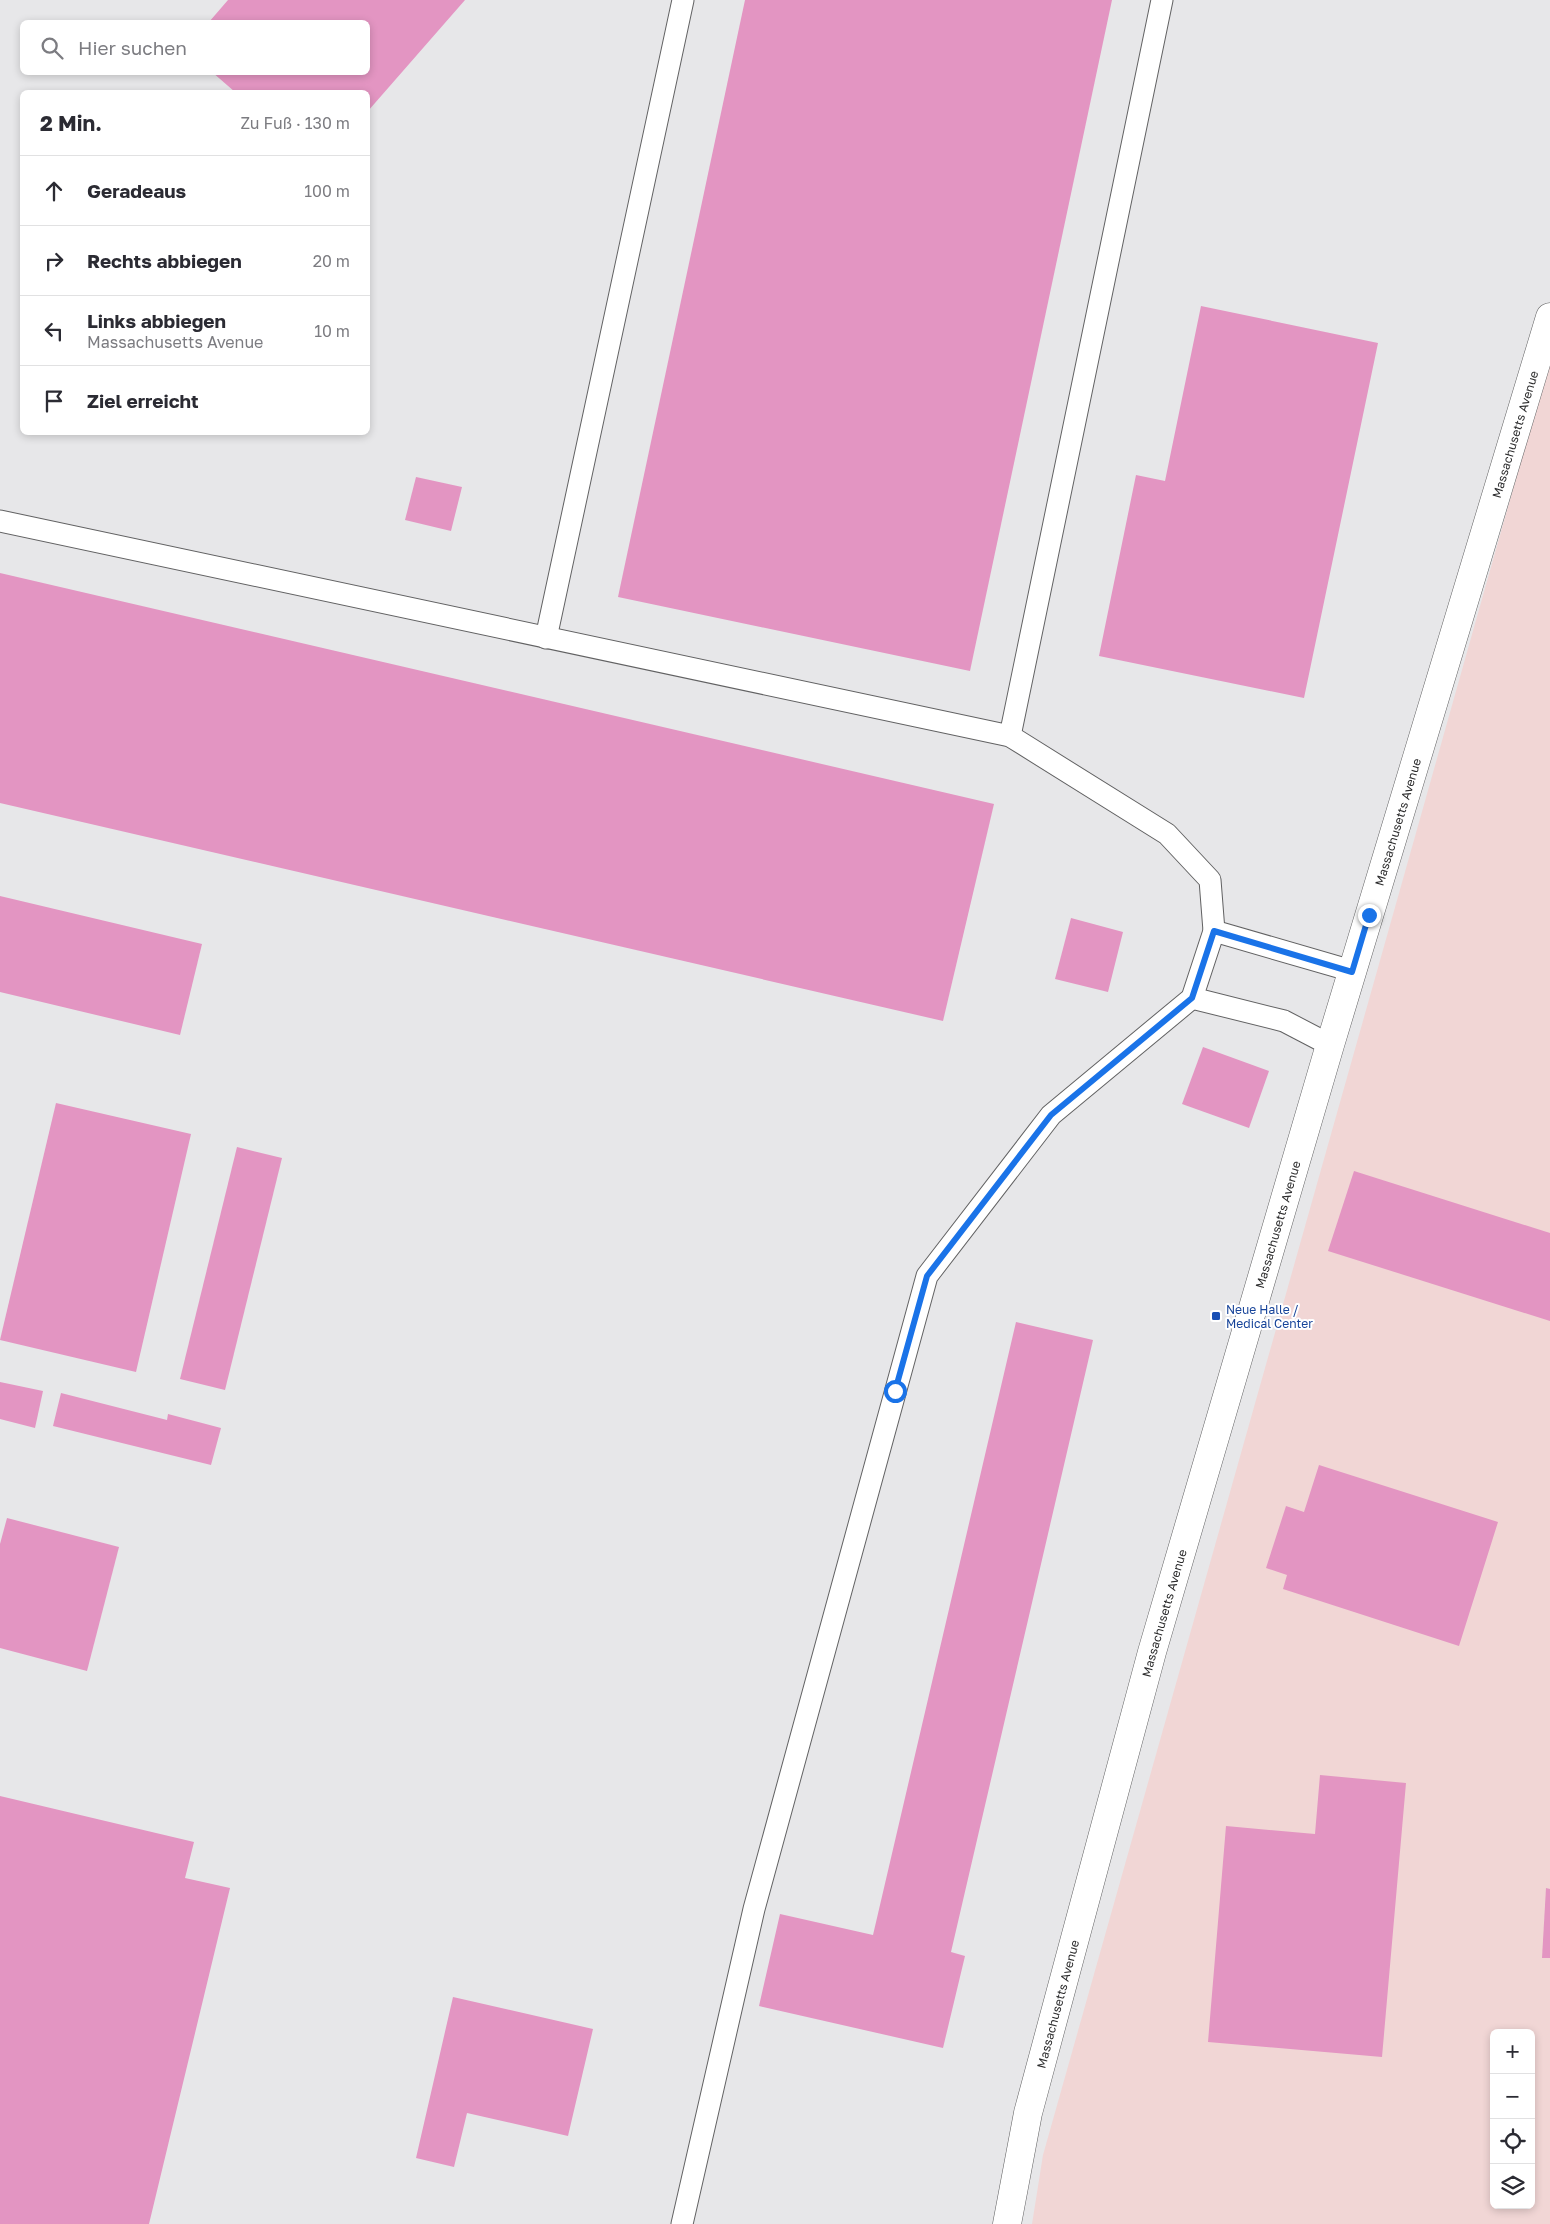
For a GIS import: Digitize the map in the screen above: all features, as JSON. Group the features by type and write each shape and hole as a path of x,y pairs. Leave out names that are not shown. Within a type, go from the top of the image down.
{"street":[{"name":"Massachusetts Avenue","path":"1007,2224 1028,2113 1152,1652 1330,1045 1550,317"}],"lane":[{"path":"546,638 683,0"},
{"path":"1010,736 1162,0"},
{"path":"0,521 1010,736 1167,834 1210,880 1214,931 1192,998 1051,1115 927,1276 754,1909 682,2224"},
{"path":"1214,931 1352,972"},
{"path":"1192,998 1284,1021 1330,1045"}],"shaded area":[{"path":"1550,358 1550,2224 1032,2224 1043,2155"}],"building":[{"path":"228,0 465,0 370,109 370,90 233,90 215,75 370,75 370,20 211,20"},
{"path":"745,0 1112,0 970,671 618,597"},
{"path":"1201,306 1378,343 1304,698 1099,656 1136,475 1165,481"},
{"path":"416,477 462,487 451,531 405,520"},
{"path":"0,573 994,804 943,1021 0,803"},
{"path":"0,896 202,944 180,1035 0,992"},
{"path":"1071,918 1123,932 1108,992 1055,979"},
{"path":"1203,1047 1269,1071 1249,1128 1182,1104"},
{"path":"56,1103 191,1134 136,1372 0,1340"},
{"path":"237,1147 282,1158 225,1390 180,1379"},
{"path":"1354,1171 1550,1233 1550,1321 1328,1251"},
{"path":"1016,1322 1093,1340 951,1952 965,1956 943,2048 759,2006 780,1914 873,1935"},
{"path":"0,1382 43,1391 35,1428 0,1419"},
{"path":"61,1393 167,1420 168,1414 221,1428 211,1465 53,1426"},
{"path":"1319,1465 1498,1522 1459,1646 1283,1589 1287,1575 1266,1568 1286,1506 1304,1512"},
{"path":"7,1518 119,1547 87,1671 0,1648 0,1544"},
{"path":"1320,1775 1406,1783 1382,2057 1208,2042 1226,1826 1315,1834"},
{"path":"0,1796 194,1842 185,1878 230,1888 149,2224 0,2224"},
{"path":"1546,1888 1550,1889 1550,1958 1542,1958"},
{"path":"453,1997 593,2029 568,2136 467,2113 454,2167 416,2158"}],"place":[{"name":"Neue Halle / Medical Center","path":"1216,1316"}],"route":[{"path":"895,1391 927,1276 1051,1115 1192,998 1214,931 1352,972 1369,915"}]}
